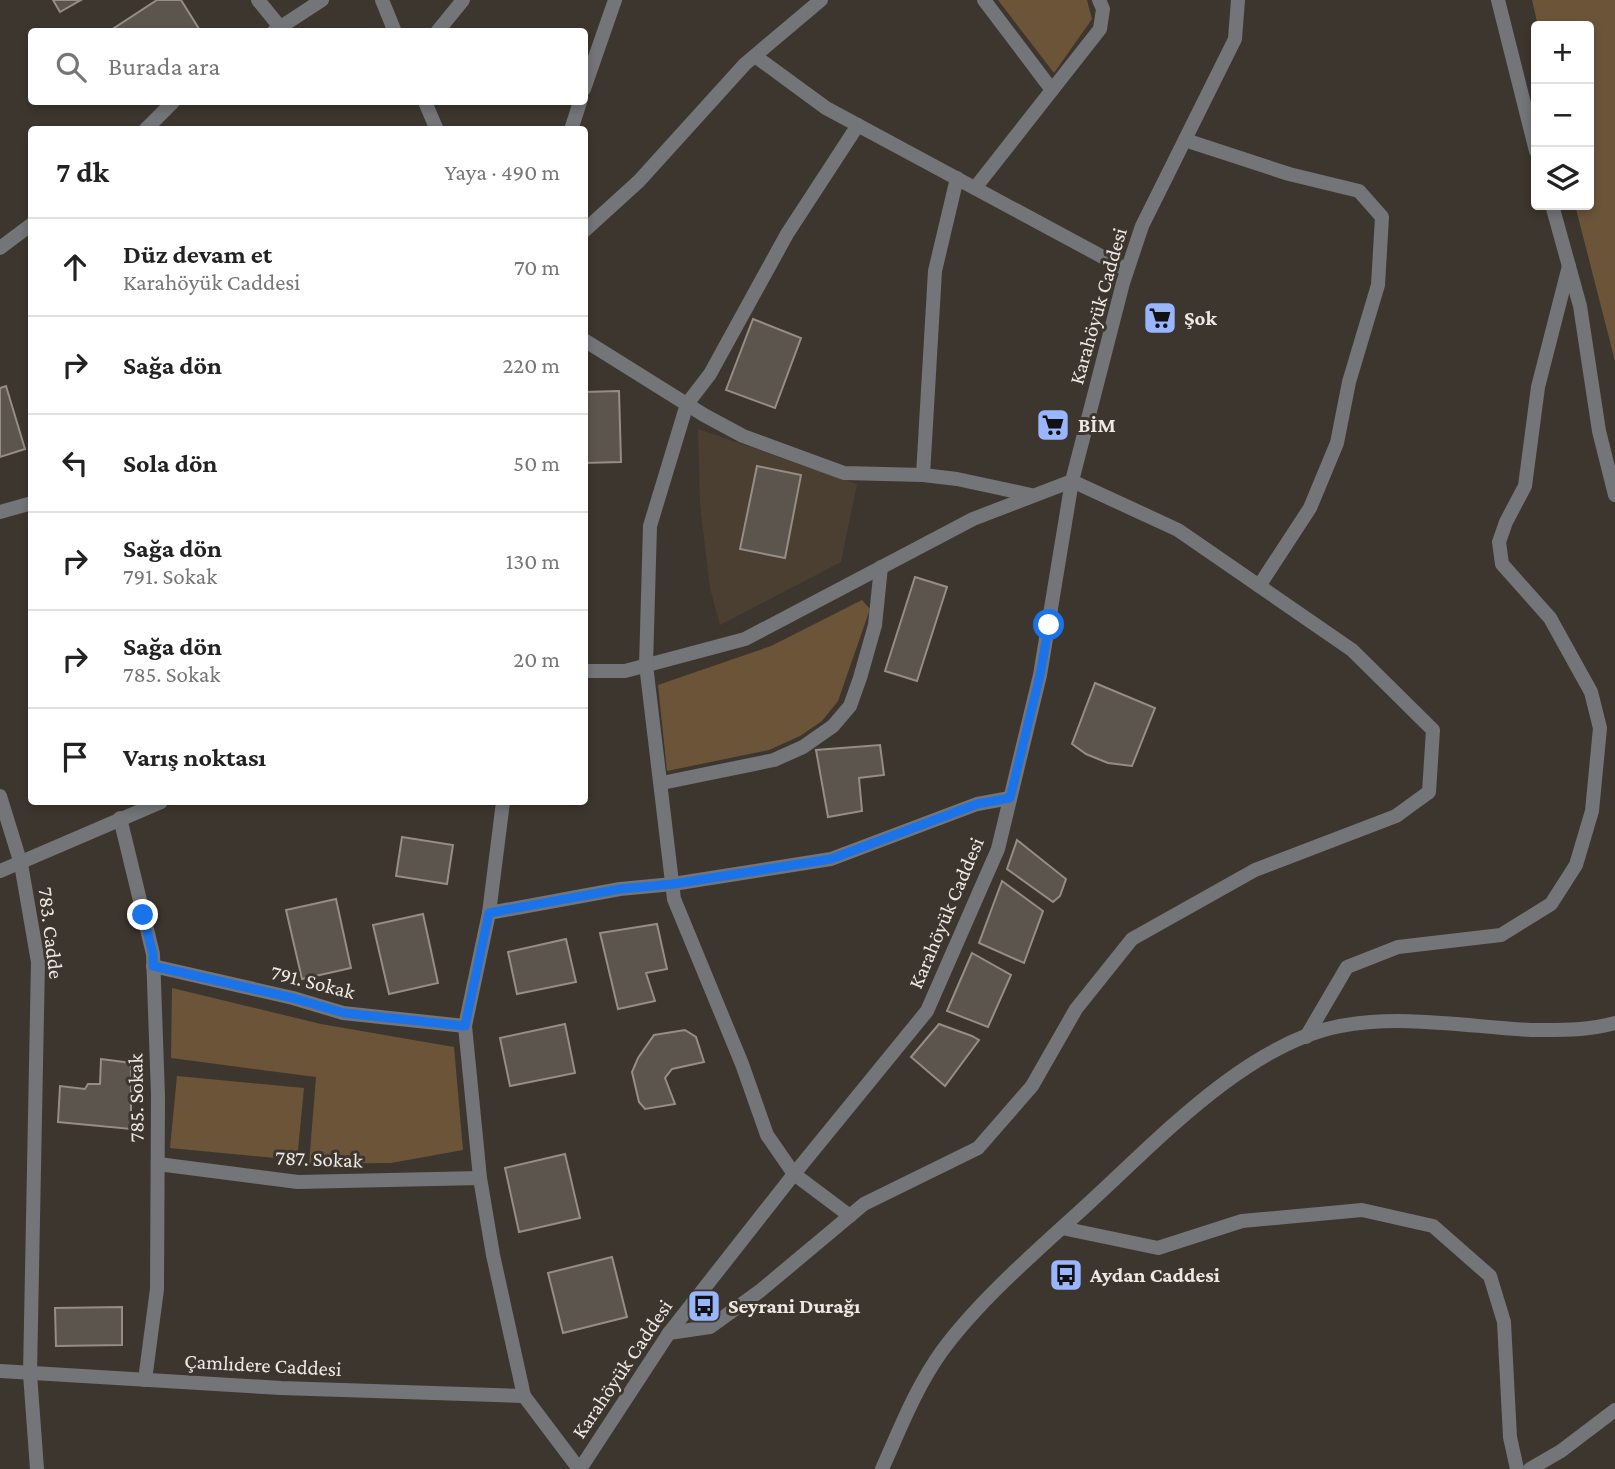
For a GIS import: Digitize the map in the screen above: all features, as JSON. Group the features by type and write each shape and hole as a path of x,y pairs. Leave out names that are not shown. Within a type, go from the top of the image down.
{"street":[{"path":"257,0 276,28"},
{"path":"279,28 322,0"},
{"path":"382,0 393,28"},
{"path":"441,28 463,0"},
{"path":"588,78 615,0"},
{"path":"588,227 639,181 755,56 821,0"},
{"path":"984,0 1052,90"},
{"path":"975,188 1100,29 1103,9 1100,0"},
{"name":"Karahöyük Caddesi","path":"580,1469 669,1334 793,1174 927,1011 998,849 1040,675 1072,481 1127,270 1142,226 1235,39 1238,0"},
{"path":"1498,0 1535,147"},
{"path":"755,56 826,108 1127,270"},
{"path":"149,126 170,105"},
{"path":"426,105 435,126"},
{"path":"572,126 579,105"},
{"path":"849,1216 793,1174 767,1135 742,1064 674,899 646,665 650,526 687,404 710,374 787,233 858,125"},
{"path":"1185,140 1289,174 1359,191 1382,216 1378,285 1349,382 1337,443 1310,508 1259,586"},
{"path":"923,475 935,271 957,178"},
{"path":"1553,210 1580,306 1599,430 1615,495"},
{"path":"0,248 28,227"},
{"path":"1306,1037 1347,967 1398,947 1501,935 1551,904 1576,865 1592,811 1600,728 1591,692 1550,618 1502,564 1499,542 1525,486 1538,387 1569,266"},
{"path":"588,342 743,436 844,473 923,475 957,479 1032,496"},
{"path":"588,671 625,671 745,639 973,519 1072,481 1178,530 1352,650 1433,730 1429,792 1396,816 1255,870 1132,939 1076,1009 1032,1086 978,1148 864,1204 760,1291 710,1327 669,1334"},
{"path":"0,512 28,504"},
{"path":"662,783 774,760 803,747 833,726 850,706 860,678 875,625 881,567"},
{"name":"783. Cadde","path":"0,796 20,864 38,962 30,1374 37,1469"},
{"path":"489,913 620,889 673,884 831,859 977,804 1010,798"},
{"path":"0,871 152,805"},
{"path":"503,805 489,913 465,1026 480,1178 493,1255 524,1396 580,1469"},
{"name":"785. Sokak","path":"120,818 153,954 158,1096 157,1289 145,1380"},
{"name":"791. Sokak","path":"153,966 293,998 344,1013 465,1026"},
{"path":"882,1469 909,1408 942,1352 967,1321 1062,1227 1210,1092 1260,1059 1306,1037 1340,1026 1367,1023 1404,1022 1563,1031 1595,1029 1615,1023"},
{"name":"787. Sokak","path":"158,1164 298,1182 480,1178"},
{"path":"1062,1227 1158,1248 1242,1221 1362,1210 1433,1226 1490,1276 1504,1322 1510,1437 1517,1469"},
{"name":"Çamlıdere Caddesi","path":"0,1371 281,1388 524,1396"},
{"path":"1530,1469 1561,1451 1615,1410"}],"shaded area":[{"path":"998,0 1087,0 1092,19 1054,73"},
{"path":"1532,0 1615,0 1615,361 1576,210 1594,210 1594,21 1537,21"},
{"path":"698,429 857,484 841,562 720,625 710,588 700,505"},
{"path":"862,600 870,609 838,701 822,721 800,736 769,750 667,771 658,685 771,646"},
{"path":"172,988 321,1024 454,1047 463,1150 391,1163 309,1164 316,1077 171,1058"},
{"path":"177,1076 304,1088 297,1160 170,1148"}],"building":[{"path":"53,0 81,0 60,12"},
{"path":"157,0 181,0 198,28 114,28"},
{"path":"753,319 801,338 775,408 726,390"},
{"path":"6,386 25,449 0,457 0,388"},
{"path":"619,391 621,462 588,463 588,392"},
{"path":"757,466 801,475 785,558 740,549"},
{"path":"915,577 947,587 917,681 885,671"},
{"path":"1095,683 1155,708 1132,766 1108,763 1086,754 1072,744"},
{"path":"880,745 884,775 859,778 862,811 828,817 816,750"},
{"path":"402,837 453,845 447,884 396,876"},
{"path":"1017,840 1066,879 1060,896 1053,902 1007,869"},
{"path":"1002,881 1043,911 1024,963 979,943"},
{"path":"336,899 351,968 302,979 286,910"},
{"path":"423,914 438,983 389,994 373,925"},
{"path":"657,924 667,969 646,973 655,1001 618,1009 600,933"},
{"path":"566,939 576,982 517,994 508,952"},
{"path":"972,953 1011,975 988,1027 947,1011"},
{"path":"565,1024 575,1073 510,1086 500,1038"},
{"path":"939,1024 979,1040 945,1086 911,1057"},
{"path":"685,1030 696,1037 704,1062 672,1069 665,1078 675,1104 645,1109 639,1102 632,1072 638,1058 654,1035"},
{"path":"101,1059 131,1063 131,1129 58,1122 60,1086 85,1089 88,1084 100,1084"},
{"path":"565,1154 580,1218 519,1232 505,1168"},
{"path":"612,1257 627,1317 563,1333 548,1273"},
{"path":"122,1307 122,1345 56,1346 55,1308"}],"place":[{"name":"Şok","path":"1160,318"},
{"name":"BİM","path":"1053,425"},
{"name":"Aydan Caddesi","path":"1066,1275"},
{"name":"Seyrani Durağı","path":"704,1306"}],"route":[{"path":"143,915 153,954 153,966 293,998 344,1013 465,1026 489,913 620,889 673,884 831,859 977,804 1010,798 1040,675 1049,625"}]}
